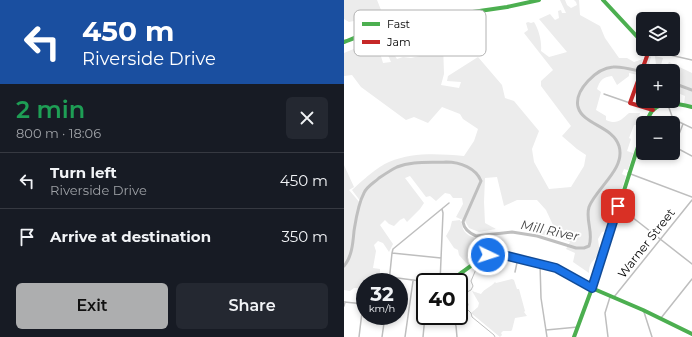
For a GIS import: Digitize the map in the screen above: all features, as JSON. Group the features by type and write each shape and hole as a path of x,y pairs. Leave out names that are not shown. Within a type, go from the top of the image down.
{"street":[{"path":"484,10 539,0"},
{"path":"603,0 636,35"},
{"path":"344,42 354,39"},
{"path":"630,103 646,56"},
{"path":"674,56 692,60"},
{"path":"604,94 653,110"},
{"path":"680,105 692,107"},
{"path":"650,116 653,110 658,108"},
{"path":"669,108 673,119 692,128"},
{"path":"680,132 683,124"},
{"path":"680,150 692,156"},
{"path":"574,337 592,288 636,151"},
{"path":"628,173 692,197"},
{"name":"Warner Street","path":"612,297 692,200"},
{"path":"390,273 393,249 449,203"},
{"path":"618,206 692,264"},
{"path":"440,273 442,209"},
{"path":"392,253 440,258"},
{"path":"460,273 485,255 499,254 518,258 560,270 592,288 644,310 692,334"},
{"path":"515,272 518,258"},
{"path":"540,264 541,298 547,337"},
{"path":"661,318 692,279"},
{"path":"408,280 416,281"},
{"path":"405,337 413,281"},
{"path":"608,337 605,311 612,297"},
{"path":"344,306 344,302 356,303"},
{"path":"644,310 652,337"},
{"path":"359,337 361,325"},
{"path":"382,337 384,325"},
{"path":"423,337 425,325"},
{"path":"456,325 457,337"},
{"path":"546,330 578,327"}],"shaded area":[{"path":"344,0 377,0 381,10 354,10 354,21 349,22 344,19"},
{"path":"560,0 565,0 567,5 571,8 577,5 574,0 579,0 580,15 600,26 605,38 619,58 627,58 634,62 643,59 641,64 636,64 636,75 629,73 629,76 617,85 612,76 606,77 599,83 597,89 601,92 596,110 606,116 606,120 616,122 621,120 629,113 640,113 639,116 636,116 636,125 634,125 629,138 631,139 627,151 633,153 628,170 624,169 622,174 626,176 609,230 602,232 598,239 599,247 604,248 600,259 597,257 592,262 589,273 573,262 575,253 566,249 570,242 556,237 539,234 553,225 546,210 537,200 517,200 504,206 497,177 485,178 484,202 485,223 496,229 479,232 469,228 465,221 456,217 463,204 462,198 453,198 450,194 445,193 436,201 430,196 426,197 410,176 405,178 424,203 407,222 404,218 394,226 385,220 380,225 393,244 389,252 383,243 378,241 374,245 376,251 373,268 380,269 380,273 356,273 356,288 350,291 344,290 344,165 354,187 349,190 361,204 352,190 380,167 398,159 417,155 435,154 464,156 474,141 478,129 463,119 460,114 442,107 428,123 414,117 406,120 361,87 352,75 344,76 344,53 354,49 354,56 381,56 383,63 391,62 388,56 395,56 397,59 403,57 443,56 444,74 441,85 459,88 461,82 447,81 448,76 478,57 502,85 505,98 514,101 539,131 532,149 534,162 549,189 571,187 584,166 586,155 562,136 571,126 541,86 541,81 553,70 524,33 528,30 526,23 534,22 540,36 541,51 549,57 567,52 539,19 550,14 555,20 559,18 558,11 561,10 562,13 566,13"},
{"path":"648,56 651,57 649,64 645,64"},
{"path":"655,56 663,58 661,64 656,64"},
{"path":"680,67 692,73 692,105 684,104 685,96 680,94"},
{"path":"460,220 463,229 472,237 492,238 489,246 489,253 482,254 468,265 446,236 452,221"},
{"path":"512,279 514,280 517,289 519,289 524,312 527,316 515,318 512,330 503,331 500,337 471,313 478,307 479,303 472,291 481,294 495,282"}],"waterway":[{"name":"Mill River","path":"344,266 353,245 354,231 360,202 365,191 379,178 395,168 415,163 457,163 471,169 479,176 481,181 463,222 466,229 473,235 476,236 512,232 537,236 576,248 584,248 589,246 591,236 588,217 589,207 614,170 618,163 620,154 616,139 581,113 578,107 578,100 583,87 600,71 613,67 636,70"},
{"name":"Mill River","path":"680,86 692,90"},
{"path":"483,254 490,246 491,239 486,235"},
{"path":"480,260 471,281 473,286 471,290 467,292 467,309 471,313 472,317 495,337"}],"traffic: fast":[{"path":"486,10 539,0"},
{"path":"603,0 636,35"},
{"path":"344,42 354,38"},
{"path":"649,116 652,111 660,105 676,104 692,107"},
{"path":"574,337 598,272 636,153"},
{"path":"461,273 485,257 496,255 503,255 559,269 594,289 643,310 692,334"}],"traffic: jam":[{"path":"647,56 630,103 653,110"}],"route":[{"path":"488,255 503,255 556,268 592,288 618,206"}]}
